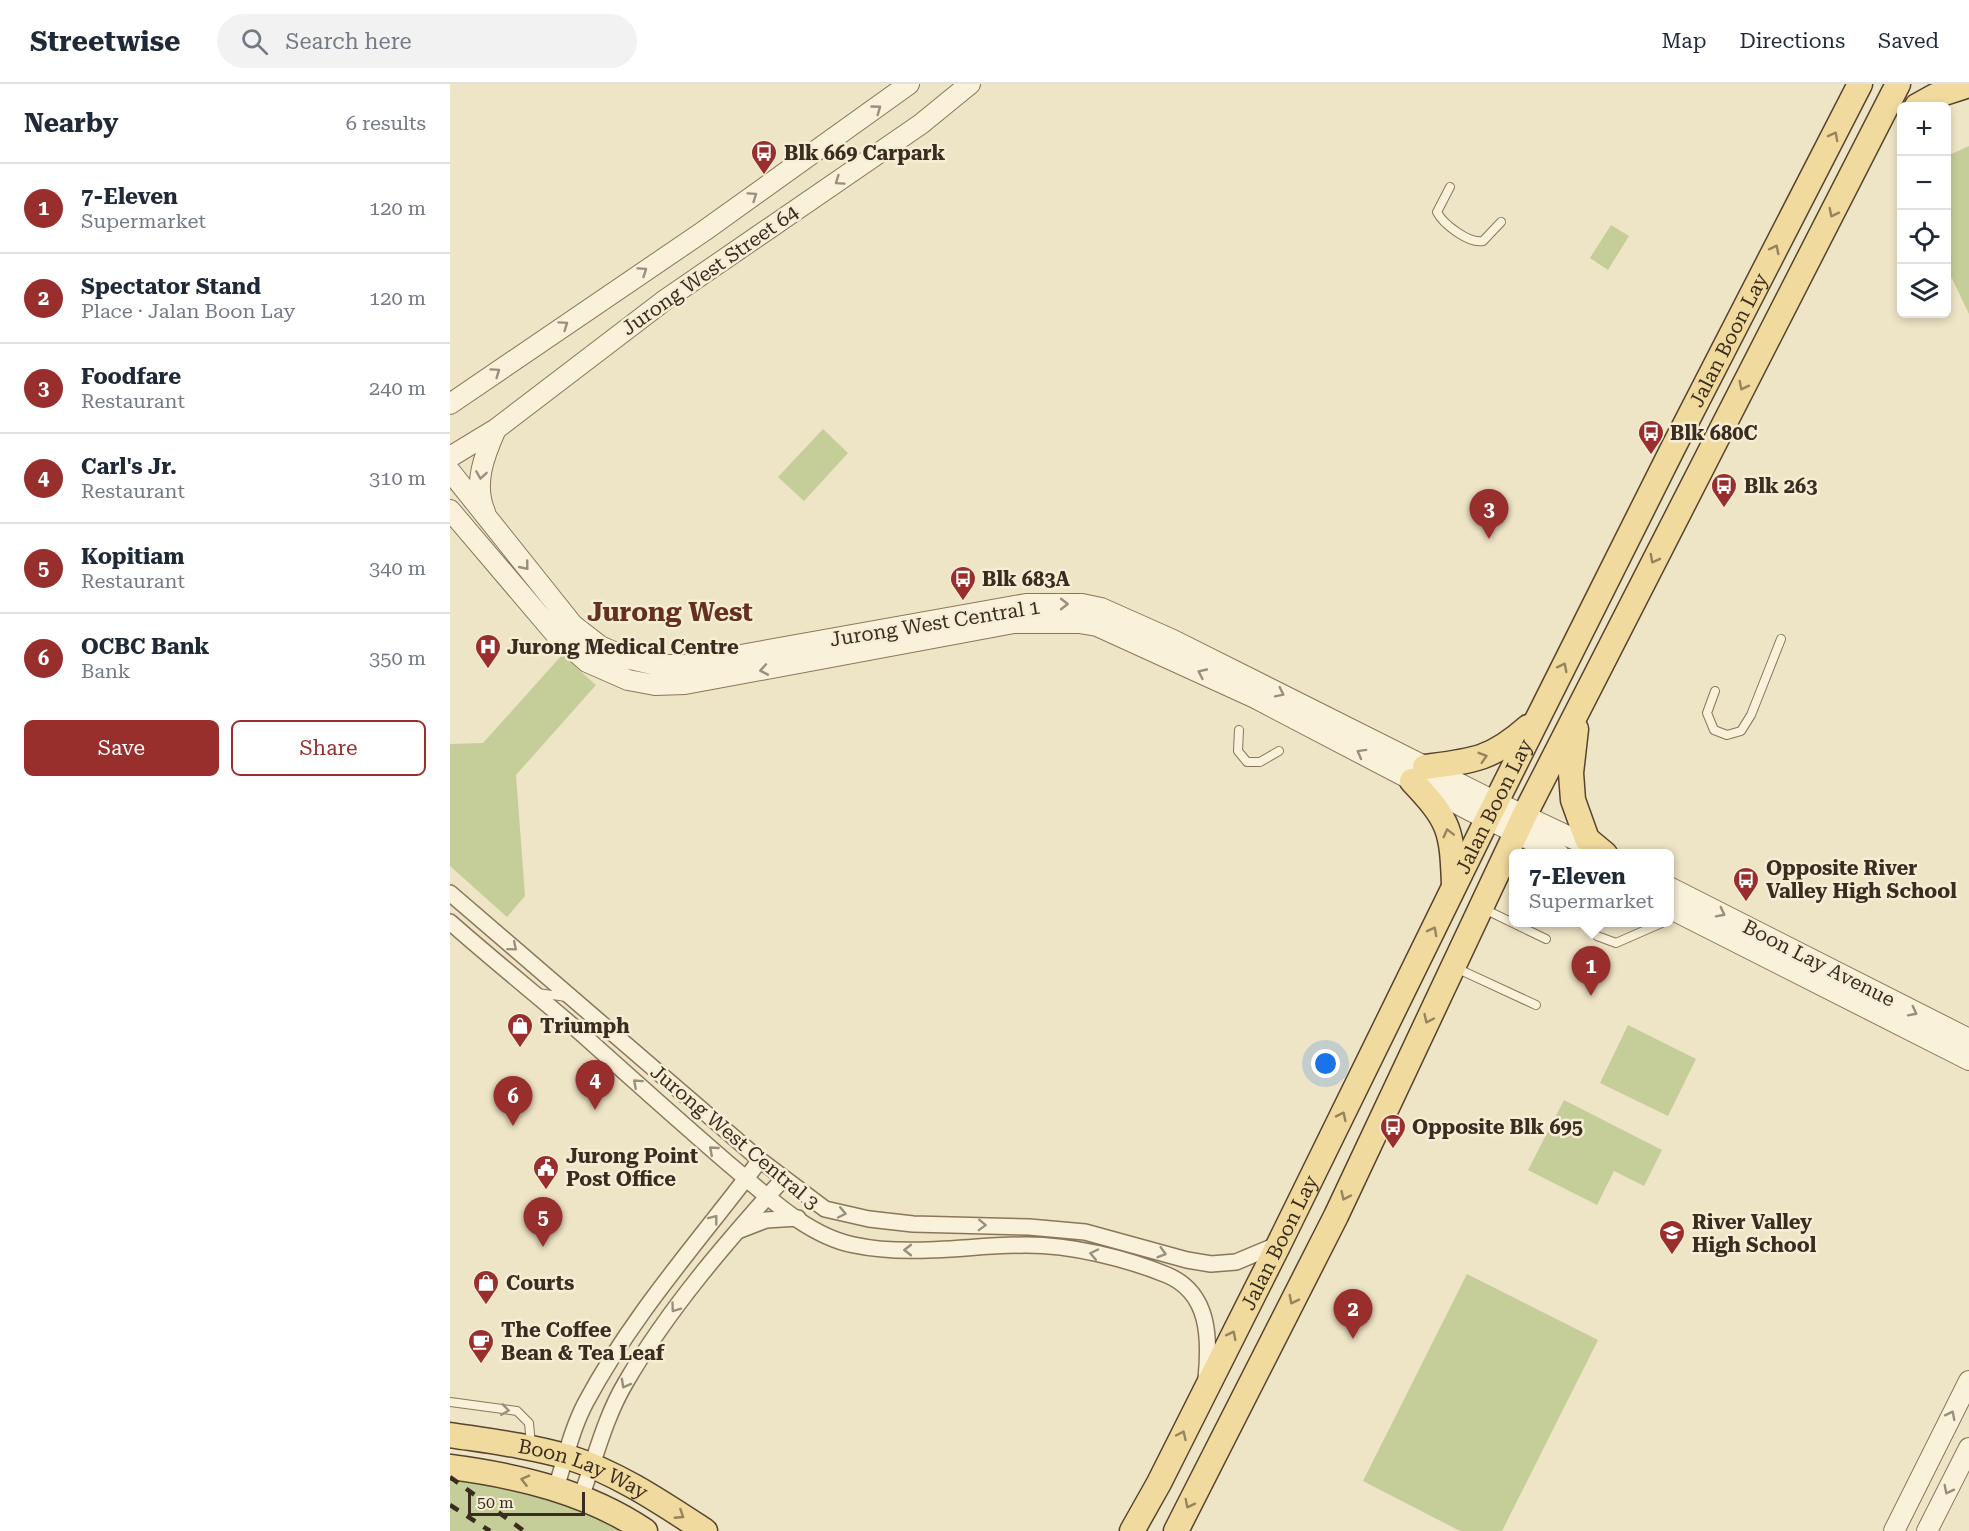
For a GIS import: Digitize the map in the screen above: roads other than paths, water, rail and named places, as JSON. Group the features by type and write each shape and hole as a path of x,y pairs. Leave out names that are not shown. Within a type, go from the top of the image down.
{"main road":[{"name":"Jalan Boon Lay","path":"1132,1531 1159,1484 1279,1244 1412,971 1850,95 1860,84"},
{"name":"Jalan Boon Lay","path":"1509,849 1578,715 1625,615 1898,84"},
{"path":"1924,102 1969,85"},
{"path":"1873,135 1897,119"},
{"path":"1578,715 1571,773 1573,800 1587,839 1599,849"},
{"path":"1454,891 1449,829 1419,774 1485,758 1506,747 1537,720"},
{"name":"Jalan Boon Lay","path":"1176,1531 1336,1216 1509,849"},
{"path":"1484,902 1509,888"},
{"name":"Boon Lay Way","path":"450,1435 530,1449 566,1457 592,1466 635,1486 705,1531"},
{"name":"Boon Lay Way","path":"450,1467 493,1473 556,1488 624,1517 645,1531"}],"street":[{"name":"Jurong West Street 64","path":"453,401 704,231 909,84"},
{"name":"Jurong West Street 64","path":"450,457 496,429 618,333 921,124 970,84"},
{"path":"488,521 479,498 481,472 496,429"},
{"name":"Jurong West Central 1","path":"450,471 573,625 600,645 630,659 656,665 685,665 1026,604 1082,604 1101,608 1143,626 1492,811"},
{"name":"Jurong West Central 1","path":"450,510 557,636 587,662 627,680 655,685 685,684 1014,623 1079,623 1114,632 1419,774"},
{"path":"450,528 473,537"},
{"path":"1492,811 1591,849"},
{"path":"1521,824 1553,849"},
{"name":"Boon Lay Avenue","path":"1674,889 1969,1039"},
{"name":"Jurong West Central 3","path":"450,892 760,1160 825,1209 869,1219 913,1224 1029,1227 1085,1232 1187,1260 1211,1264 1236,1262 1279,1244"},
{"name":"Boon Lay Avenue","path":"1674,914 1969,1060"},
{"name":"Jurong West Central 3","path":"450,922 746,1179 812,1228 850,1245 881,1250 1029,1245 1110,1258 1170,1276 1191,1292 1205,1316 1209,1344 1205,1388"},
{"path":"556,1488 584,1404 629,1331 760,1160"},
{"path":"581,1497 608,1417 625,1383 694,1282 783,1179"},
{"path":"738,1231 766,1220 798,1218"},
{"path":"1894,1531 1969,1381"},
{"path":"1927,1531 1969,1448"}],"lane":[{"path":"1450,187 1437,212 1440,219 1471,240 1483,241 1502,222"},
{"path":"1715,691 1707,713 1714,730 1727,735 1741,731 1751,715 1781,639"},
{"path":"1239,730 1238,750 1246,762 1260,762 1279,751"},
{"path":"1484,902 1509,917"},
{"path":"1526,927 1546,939"},
{"path":"1597,936 1616,944 1653,927"},
{"path":"1453,966 1536,1005"},
{"path":"530,992 573,998"},
{"path":"450,1402 517,1411 529,1423 532,1440 530,1449"}],"railway":[{"path":"450,1477 524,1531"},
{"path":"450,1505 490,1531"}],"place":[{"name":"Blk 669 Carpark","path":"764,176"},
{"name":"Blk 680C","path":"1651,456"},
{"name":"Blk 263","path":"1724,509"},
{"name":"Foodfare","path":"1489,539"},
{"name":"Blk 683A","path":"963,602"},
{"name":"Jurong Medical Centre","path":"488,670"},
{"name":"Opposite River Valley High School","path":"1746,903"},
{"name":"7-Eleven","path":"1591,996"},
{"name":"Triumph","path":"520,1049"},
{"name":"Carl's Jr.","path":"595,1110"},
{"name":"OCBC Bank","path":"513,1126"},
{"name":"Opposite Blk 695","path":"1393,1150"},
{"name":"Jurong Point Post Office","path":"546,1191"},
{"name":"Kopitiam","path":"543,1247"},
{"name":"River Valley High School","path":"1672,1256"},
{"name":"Courts","path":"486,1306"},
{"name":"Spectator Stand","path":"1353,1339"},
{"name":"The Coffee Bean & Tea Leaf","path":"481,1365"}],"district":[{"name":"Jurong West","path":"670,612"}]}
